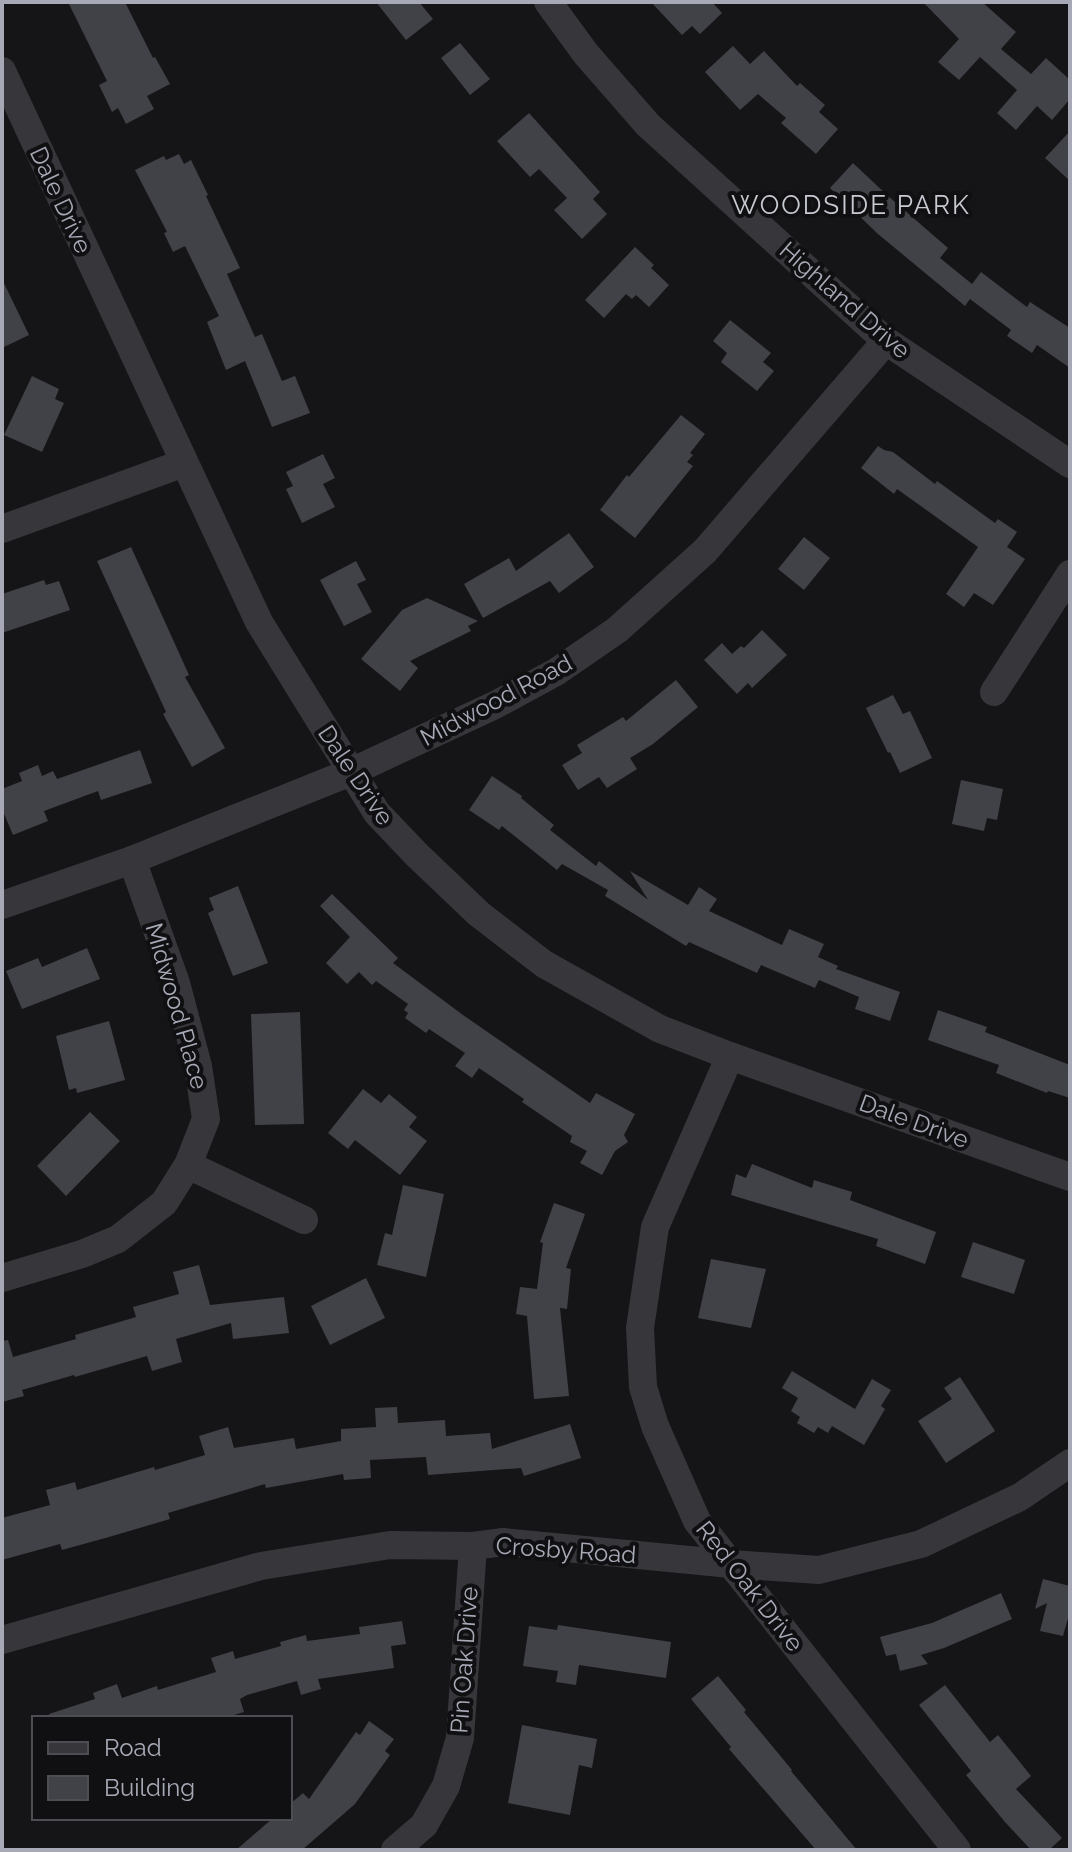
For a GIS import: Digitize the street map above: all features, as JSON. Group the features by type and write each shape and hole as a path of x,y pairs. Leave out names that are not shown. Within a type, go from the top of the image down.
{"street":[{"name":"Highland Drive","path":"548,2 586,54 648,125 886,341 1070,464"},
{"name":"Dale Drive","path":"2,71 259,622 377,813 417,855 479,914 544,964 660,1029 1070,1177"},
{"name":"Midwood Road","path":"2,905 132,860 351,772 495,705 556,672 617,630 705,551 886,341"},
{"path":"2,529 184,463"},
{"path":"994,692 1070,574"},
{"name":"Midwood Place","path":"2,1278 82,1254 118,1239 164,1203 188,1165 206,1119 198,1066 176,983 132,860"},
{"name":"Red Oak Drive","path":"730,1056 655,1227 640,1328 643,1387 655,1426 697,1521 957,1850"},
{"path":"188,1165 304,1220"},
{"name":"Crosby Road","path":"2,1640 261,1566 390,1545 473,1546 503,1542 819,1570 921,1544 1020,1497 1070,1463"},
{"name":"Pin Oak Drive","path":"395,1850 424,1825 446,1786 460,1738 473,1546"}],"building":[{"path":"68,2 125,2 170,84 147,96 154,109 126,124 118,108 112,112 99,85 107,81"},
{"path":"376,2 419,2 433,19 406,40"},
{"path":"651,2 712,2 722,13 700,34 692,26 682,35"},
{"path":"923,2 982,2 1016,32 1001,49 1031,74 1046,58 1070,80 1070,99 1052,120 1037,106 1016,130 997,113 1017,90 980,57 959,80 938,62 959,39"},
{"path":"460,43 490,79 470,95 441,58"},
{"path":"733,46 750,64 764,51 797,86 800,83 825,105 819,112 838,129 816,154 781,123 786,118 758,94 740,110 705,72"},
{"path":"529,113 600,192 593,199 607,214 582,239 554,210 567,198 539,169 530,177 497,141"},
{"path":"1070,131 1070,181 1045,158"},
{"path":"179,154 184,164 191,160 240,268 227,274 255,337 262,334 282,381 295,376 310,413 272,427 245,361 226,370 207,322 219,316 185,246 173,252 164,233 167,232 135,170 164,156 166,160"},
{"path":"853,163 948,248 940,258 972,284 981,272 1027,307 1030,302 1070,328 1070,368 1037,345 1032,353 1007,336 1011,330 970,299 965,306 878,234 830,188"},
{"path":"635,247 669,285 649,307 636,295 632,299 626,294 604,318 585,300"},
{"path":"2,279 29,335 2,348"},
{"path":"730,320 771,353 763,362 774,371 757,391 721,362 727,353 713,341"},
{"path":"32,376 59,389 55,399 64,403 42,452 4,435"},
{"path":"681,415 705,434 690,453 693,455 687,462 693,466 635,538 600,510"},
{"path":"878,446 893,452 995,523 998,519 1017,532 1007,547 1025,559 993,605 974,593 964,607 946,594 978,547 897,489 894,494 861,468"},
{"path":"323,454 335,478 323,484 335,507 302,523 286,489 293,486 286,472"},
{"path":"569,533 594,567 559,593 550,581 483,618 464,584 509,558 516,571"},
{"path":"804,537 830,558 804,590 778,569"},
{"path":"131,547 189,675 185,677 225,748 192,767 163,714 166,712 97,561"},
{"path":"356,561 366,580 357,584 372,612 344,626 320,580"},
{"path":"44,580 46,585 59,581 70,610 2,633 2,594"},
{"path":"427,598 478,621 468,626 471,631 410,661 418,668 400,691 361,659 402,610"},
{"path":"762,630 787,655 752,688 748,683 737,694 704,660 722,643 732,654 741,646 744,648"},
{"path":"676,680 698,707 653,744 630,758 637,769 607,788 599,777 578,790 562,765 582,753 577,745 623,717 626,721"},
{"path":"893,695 903,714 910,711 932,758 900,773 866,708"},
{"path":"140,750 152,783 101,800 98,791 44,811 48,821 13,835 2,809 2,789 22,781 19,773 38,765 42,776 53,771 57,779"},
{"path":"492,776 522,796 554,825 550,830 596,866 599,861 648,900 630,871 688,905 699,887 717,899 709,911 782,945 789,929 824,944 818,957 838,966 836,969 900,992 890,1021 855,1009 859,997 819,980 815,988 761,965 757,973 689,942 686,946 605,896 608,890 562,864 557,870 502,826 499,830 469,810"},
{"path":"961,780 1003,789 997,820 987,818 984,831 952,824"},
{"path":"238,886 268,963 233,976 208,913 214,910 209,898"},
{"path":"332,894 398,958 393,963 463,1015 590,1103 596,1093 635,1114 624,1135 628,1142 615,1151 602,1175 580,1163 587,1151 570,1142 572,1136 522,1102 524,1099 479,1068 472,1078 455,1066 465,1053 429,1029 426,1033 405,1018 408,1013 404,1010 408,1004 376,981 372,985 359,972 347,984 326,963 350,937 320,906"},
{"path":"87,948 100,979 22,1009 6,971 38,958 42,967"},
{"path":"938,1010 987,1027 985,1032 1070,1065 1070,1098 1047,1093 996,1073 999,1065 928,1040"},
{"path":"300,1012 304,1124 255,1125 251,1014"},
{"path":"109,1021 125,1080 77,1093 76,1088 69,1090 56,1036"},
{"path":"363,1089 381,1103 389,1094 417,1117 409,1127 427,1141 400,1175 355,1140 348,1149 328,1133"},
{"path":"90,1112 120,1141 66,1196 37,1166"},
{"path":"752,1164 812,1188 814,1180 852,1192 850,1200 936,1232 925,1264 876,1246 878,1239 731,1195 736,1174 746,1178"},
{"path":"403,1185 444,1194 426,1277 377,1265 385,1233 392,1235"},
{"path":"554,1203 585,1214 566,1268 571,1269 567,1309 560,1308 569,1396 534,1399 527,1316 516,1314 520,1287 537,1289 543,1243 540,1242"},
{"path":"973,1242 1025,1260 1014,1294 961,1277"},
{"path":"711,1259 766,1269 751,1328 698,1318"},
{"path":"199,1265 210,1305 284,1297 289,1333 233,1339 231,1323 176,1339 182,1362 152,1371 147,1356 22,1390 24,1396 2,1402 2,1341 8,1340 13,1357 136,1317 133,1307 179,1294 173,1272"},
{"path":"366,1278 385,1318 330,1345 311,1306"},
{"path":"792,1371 855,1409 872,1379 891,1390 881,1406 885,1409 864,1445 832,1426 828,1433 818,1427 814,1433 797,1423 800,1417 791,1411 798,1398 782,1388"},
{"path":"960,1377 995,1431 946,1463 918,1421 952,1399 944,1388"},
{"path":"397,1407 398,1423 445,1420 446,1436 490,1433 492,1449 570,1424 581,1458 524,1476 521,1468 428,1475 426,1457 370,1460 371,1478 344,1480 343,1474 266,1488 265,1484 168,1513 170,1519 109,1537 62,1550 60,1544 2,1560 2,1518 50,1505 46,1490 75,1482 77,1490 205,1455 199,1436 228,1427 234,1448 294,1438 296,1449 341,1441 341,1429 376,1427 375,1408"},
{"path":"1043,1579 1070,1586 1070,1611 1063,1636 1040,1631 1047,1603 1035,1609"},
{"path":"1001,1593 1012,1619 921,1655 928,1664 900,1671 896,1654 886,1656 880,1637 932,1623"},
{"path":"402,1621 406,1644 391,1646 394,1668 318,1679 321,1689 301,1695 297,1681 247,1695 240,1699 244,1712 231,1716 49,1716 95,1699 93,1693 117,1684 122,1698 157,1686 158,1690 216,1672 211,1658 233,1651 235,1659 281,1646 280,1642 306,1635 307,1641 360,1634 359,1627"},
{"path":"558,1625 671,1642 666,1678 579,1665 576,1685 556,1682 558,1671 523,1666 529,1626 557,1630"},
{"path":"718,1676 857,1850 816,1850 729,1749 731,1747 691,1699"},
{"path":"945,1685 990,1742 998,1735 1031,1776 1016,1789 1062,1838 1049,1850 1031,1850 1005,1822 966,1775 971,1771 919,1705"},
{"path":"369,1721 394,1739 385,1751 390,1755 355,1804 302,1850 236,1850 271,1820 292,1820 292,1802 303,1793 309,1799 356,1732 360,1735"},
{"path":"522,1725 597,1739 592,1768 579,1765 570,1815 508,1803"}],"district":[{"name":"WOODSIDE PARK","path":"851,205"}]}
